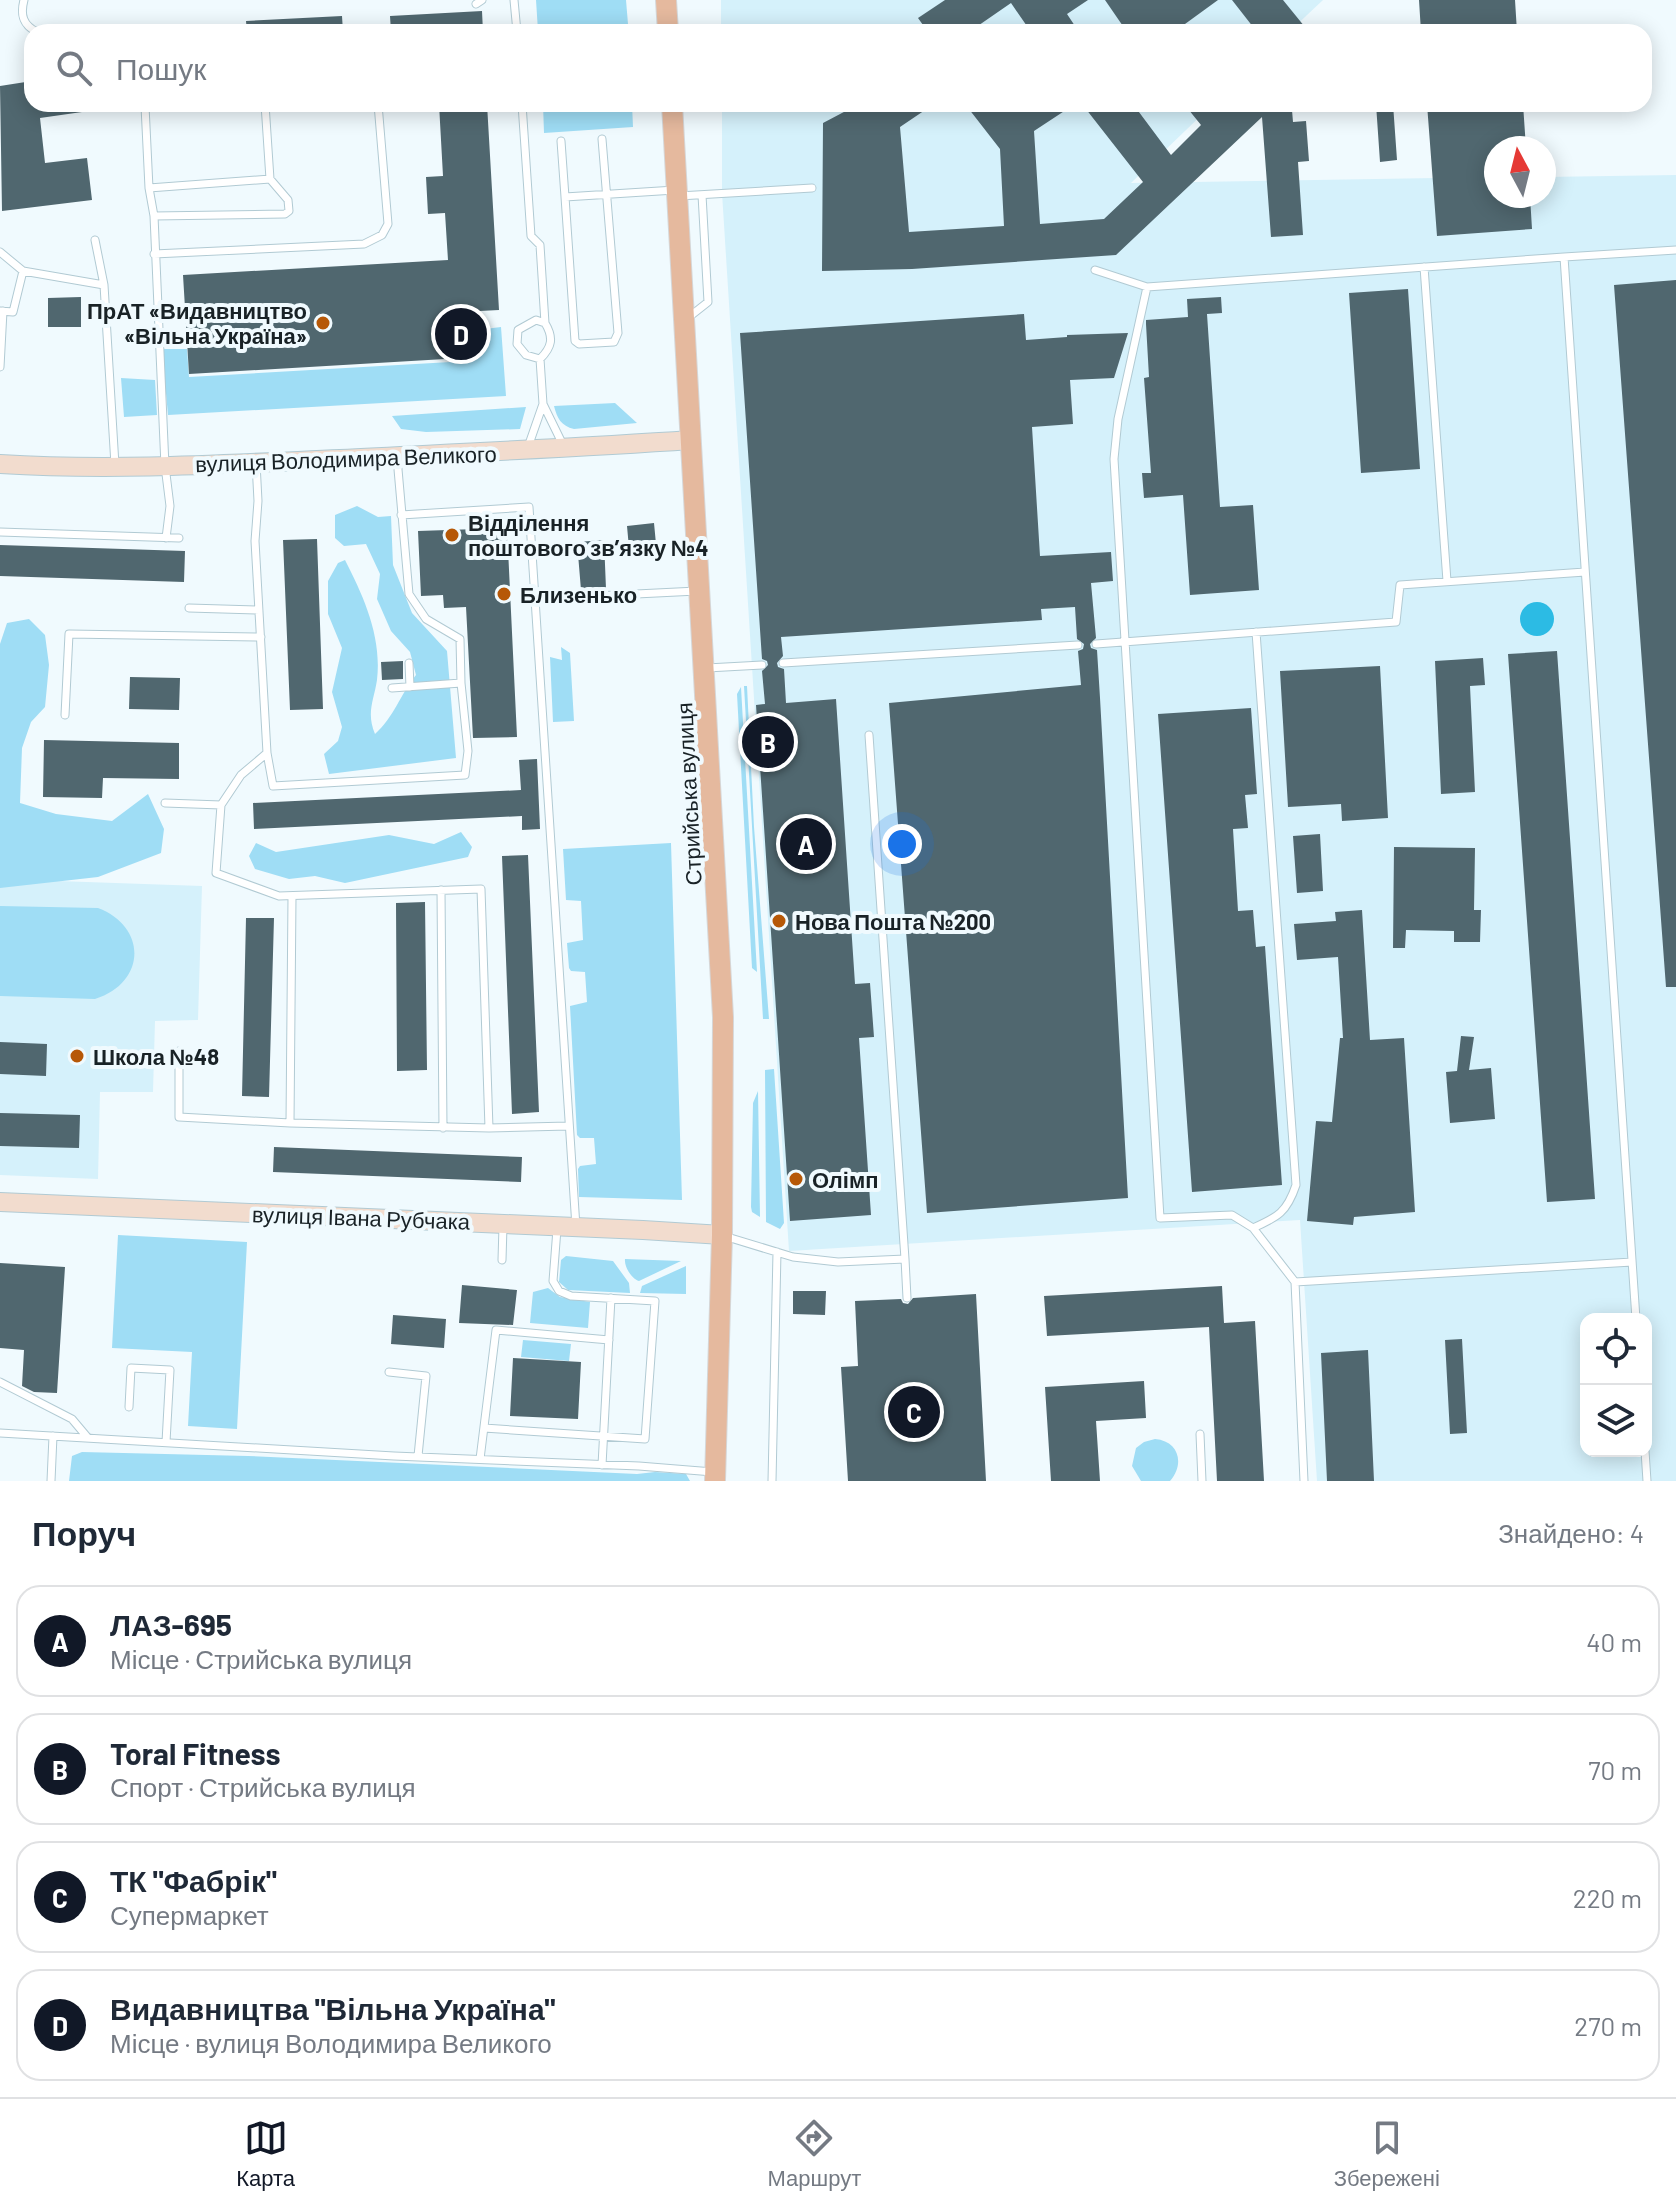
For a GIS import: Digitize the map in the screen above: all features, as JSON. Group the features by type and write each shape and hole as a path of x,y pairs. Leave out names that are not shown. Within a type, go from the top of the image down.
{"main road":[{"path":"666,0 668,24"},
{"name":"Стрийська вулиця","path":"672,112 723,1017 722,1235 715,1477"}],"street":[{"name":"вулиця Володимира Великого","path":"0,464 115,467 256,463 691,440"},
{"name":"вулиця Івана Рубчака","path":"0,1202 722,1235"}],"lane":[{"path":"24,0 22,18 26,24"},
{"path":"514,0 516,24"},
{"path":"145,112 149,188 154,216 165,466 170,506 166,538"},
{"path":"154,216 285,214 289,211 288,200 270,179 266,112"},
{"path":"154,254 364,244 382,235 388,224 379,112"},
{"path":"523,112 531,236 540,245 545,323 552,335 550,350 540,359"},
{"path":"561,141 575,341 579,344 614,342 618,333 602,139"},
{"path":"149,188 270,179"},
{"path":"565,197 606,194 702,195 812,188"},
{"path":"684,321 708,302 702,195"},
{"path":"95,240 104,285 103,338 115,467"},
{"path":"1095,270 1147,287 1676,250"},
{"path":"0,252 23,271 104,285"},
{"path":"1564,257 1636,1313"},
{"path":"1424,267 1447,581"},
{"path":"0,367 2,311 13,312 23,271"},
{"path":"1147,287 1118,419 1114,459 1160,1218 1232,1215 1253,1228 1295,1282 1304,1481"},
{"path":"540,359 526,355 517,344 518,330 528,322 536,320 545,323"},
{"path":"540,359 543,404 565,448"},
{"path":"526,450 543,404"},
{"path":"256,463 258,501 255,541 267,753 273,786 465,775 468,751 460,639 426,619 409,594 397,456"},
{"path":"401,515 529,507 568,1126 567,1226 553,1281 559,1291 571,1296 655,1301 645,1439 484,1428"},
{"path":"0,532 179,538"},
{"path":"1096,644 1396,622 1400,585 1585,572"},
{"path":"535,599 701,591"},
{"path":"189,608 259,610"},
{"path":"1253,1228 1278,1217 1291,1201 1296,1185 1256,632"},
{"path":"65,715 69,634 261,637"},
{"path":"783,663 1078,645"},
{"path":"409,663 410,687"},
{"path":"705,668 762,665"},
{"path":"392,688 461,683"},
{"path":"869,735 907,1298"},
{"path":"267,753 241,775 221,805 216,873 254,889 292,897 481,889 489,1128"},
{"path":"165,803 221,805"},
{"path":"441,890 443,1128"},
{"path":"290,1123 292,897"},
{"path":"179,1051 179,1117 443,1128 568,1126"},
{"path":"502,1260 503,1224"},
{"path":"722,1235 793,1257 838,1262 905,1259"},
{"path":"772,1481 777,1252"},
{"path":"1295,1282 1632,1262"},
{"path":"602,1465 611,1298"},
{"path":"480,1459 496,1330 609,1340"},
{"path":"129,1407 131,1368 170,1370 166,1442"},
{"path":"389,1372 426,1376 418,1456"},
{"path":"0,1382 72,1419 89,1438"},
{"path":"0,1433 602,1465 715,1477"},
{"path":"1200,1434 1202,1481"},
{"path":"51,1481 53,1436"},
{"path":"1645,1457 1647,1481"}],"shaded area":[{"path":"536,0 626,0 628,24 538,24"},
{"path":"721,0 1323,0 1298,24 721,24"},
{"path":"543,112 632,112 633,127 544,133"},
{"path":"722,112 1205,112 1131,183 1484,177 1484,208 1556,208 1556,177 1676,175 1676,1481 1317,1481 1300,1220 789,1251 722,193"},
{"path":"484,320 485,329 501,327 506,396 168,415 162,349 187,349 189,377 468,361 465,322"},
{"path":"121,378 155,380 157,415 124,417"},
{"path":"615,403 637,423 574,429 560,421 554,406"},
{"path":"526,407 520,429 426,432 401,429 392,416"},
{"path":"357,506 378,517 391,516 393,565 412,613 447,651 456,758 329,774 324,754 338,741 342,727 332,692 342,648 328,614 328,581 338,563 345,560 365,603 374,633 378,664 371,713 375,734 416,675 410,652 391,631 377,599 380,574 366,544 344,546 335,538 335,515"},
{"path":"29,619 45,635 49,665 45,707 31,722 22,748 20,803 56,814 112,821 148,794 164,829 161,853 98,877 0,888 0,644 7,623"},
{"path":"561,647 570,653 574,721 553,722 550,657 562,660"},
{"path":"744,686 747,686 769,1019 763,1019"},
{"path":"741,687 757,972 752,968 737,694"},
{"path":"461,832 472,847 468,857 345,883 315,876 289,879 255,869 249,856 256,843 276,852 389,835 434,844"},
{"path":"671,843 682,1200 579,1197 578,1169 596,1164 594,1138 580,1138 577,1135 570,1006 587,1002 585,972 571,971 569,968 567,943 583,940 581,901 566,900 563,849"},
{"name":"Школа №48","path":"0,879 202,886 198,1020 155,1021 153,1092 100,1092 98,1179 0,1175"},
{"path":"0,906 98,908 126,928 132,941 132,968 124,981 95,999 0,996"},
{"path":"774,1069 784,1223 780,1229 766,1222 765,1070"},
{"path":"758,1091 760,1217 752,1212 751,1207 753,1103"},
{"path":"118,1235 247,1242 237,1429 188,1426 192,1352 112,1348"},
{"path":"566,1256 613,1261 629,1283 630,1293 568,1290 559,1282 561,1260"},
{"path":"625,1259 681,1261 639,1281 629,1272"},
{"path":"686,1266 686,1294 640,1293 642,1286"},
{"path":"548,1288 560,1297 590,1302 588,1328 530,1323 533,1292"},
{"path":"523,1340 571,1344 569,1361 521,1357"},
{"path":"1155,1439 1170,1444 1177,1454 1177,1468 1170,1481 1141,1481 1132,1466 1136,1448"},
{"path":"82,1452 248,1456 637,1474 655,1472 686,1474 690,1481 69,1481 72,1456"}],"water":[{"path":"1537,602 1549,607 1554,619 1549,631 1537,636 1525,631 1520,619 1525,607"}],"building":[{"path":"945,0 1088,0 1067,14 1074,24 1025,24 1011,3 981,24 922,24 918,18"},
{"path":"1105,0 1218,0 1185,24 1122,24"},
{"path":"1232,0 1283,0 1302,24 1251,24"},
{"path":"1419,0 1515,0 1516,24 1420,24"},
{"path":"482,11 483,24 390,24 390,16"},
{"path":"342,16 342,24 246,24 246,21"},
{"path":"24,82 24,112 82,112 40,118 45,163 87,158 92,200 2,211 0,86"},
{"name":"ПрАТ «Видавництво «Вільна Україна»","path":"439,112 487,112 499,310 460,312 462,358 189,374 183,275 448,260 445,213 428,214 426,177 443,176"},
{"path":"844,112 922,112 900,127 909,232 1004,226 1000,149 971,112 1063,112 1034,131 1040,224 1104,219 1143,182 1088,112 1139,112 1171,155 1201,125 1190,112 1292,112 1293,122 1306,121 1309,161 1298,162 1303,235 1271,237 1262,117 1116,255 912,269 822,271 823,123"},
{"path":"1377,112 1394,112 1397,160 1380,162"},
{"path":"1428,112 1524,112 1525,136 1484,136 1484,208 1531,208 1532,229 1437,236"},
{"path":"1676,280 1676,987 1666,987 1614,285"},
{"path":"1408,289 1420,469 1361,473 1349,293"},
{"path":"81,297 81,327 48,327 48,298"},
{"path":"1221,297 1222,313 1207,314 1220,507 1253,505 1259,590 1190,595 1183,495 1144,498 1142,473 1151,473 1144,378 1149,377 1146,320 1188,317 1187,299"},
{"path":"1024,314 1026,340 1128,333 1114,378 1070,380 1073,424 1032,427 1040,556 1111,552 1113,581 1091,583 1096,638 1090,644 1097,650 1128,1198 927,1213 889,703 1081,685 1078,651 1083,649 1084,644 1077,639 1075,607 1041,609 1042,620 781,637 783,656 777,663 784,669 786,703 836,699 855,984 870,983 874,1037 859,1038 871,1215 790,1221 756,705 765,704 762,671 768,665 762,659 740,333"},
{"path":"654,523 656,544 629,548 627,526"},
{"path":"507,528 517,737 473,738 466,607 444,608 443,595 421,596 418,531"},
{"path":"317,539 323,709 290,710 283,540"},
{"path":"604,540 606,589 581,590 577,542"},
{"path":"0,545 185,551 184,582 0,576"},
{"path":"1557,651 1595,1199 1547,1202 1508,654"},
{"path":"1483,658 1485,685 1470,686 1475,792 1441,794 1435,661"},
{"path":"403,661 403,679 382,680 381,662"},
{"path":"1380,666 1388,818 1342,821 1341,804 1288,807 1280,671"},
{"path":"130,677 180,678 179,710 129,709"},
{"path":"1251,708 1257,794 1245,795 1248,828 1233,829 1238,911 1253,910 1256,947 1265,946 1282,1185 1192,1192 1158,714"},
{"path":"44,740 179,743 179,779 103,778 102,798 43,797"},
{"path":"537,759 540,829 522,830 522,816 254,829 253,803 521,790 519,760"},
{"path":"1320,834 1323,891 1297,893 1293,836"},
{"path":"1394,847 1475,848 1474,910 1481,910 1480,942 1454,942 1454,931 1406,930 1405,948 1393,948"},
{"path":"528,855 539,1112 512,1114 502,856"},
{"path":"425,902 427,1070 397,1071 396,903"},
{"path":"1362,910 1370,1040 1404,1038 1415,1212 1354,1217 1353,1225 1307,1221 1316,1121 1332,1122 1340,1038 1343,1038 1338,957 1297,960 1294,924 1336,921 1335,912"},
{"path":"246,918 274,918 269,1097 242,1096"},
{"path":"1461,1036 1474,1037 1469,1070 1491,1068 1495,1119 1450,1123 1446,1072 1457,1071"},
{"path":"0,1042 47,1044 46,1076 0,1074"},
{"path":"0,1113 80,1115 79,1148 0,1146"},
{"path":"274,1147 522,1157 521,1182 273,1172"},
{"path":"0,1263 65,1267 57,1393 34,1392 22,1386 24,1350 0,1348"},
{"path":"462,1285 517,1290 513,1325 459,1323"},
{"path":"1222,1286 1224,1323 1255,1321 1264,1481 1217,1481 1209,1327 1047,1336 1044,1296"},
{"path":"793,1291 826,1291 825,1315 793,1314"},
{"path":"976,1294 986,1481 848,1481 841,1367 858,1366 855,1301 901,1299 908,1304 913,1298"},
{"path":"393,1315 446,1319 444,1348 391,1344"},
{"path":"1462,1339 1467,1433 1450,1434 1445,1340"},
{"path":"1368,1350 1374,1481 1327,1481 1321,1353"},
{"path":"513,1358 581,1362 578,1419 510,1416"},
{"path":"1144,1381 1146,1418 1096,1421 1100,1481 1051,1481 1045,1387"}],"place":[{"name":"ПрАТ «Видавництво «Вільна Україна»","path":"323,323"},
{"name":"Видавництва \"Вільна Україна\"","path":"461,334"},
{"name":"Відділення поштового зв’язку №4","path":"452,535"},
{"name":"Близенько","path":"504,594"},
{"name":"Toral Fitness","path":"768,742"},
{"name":"ЛАЗ-695","path":"806,844"},
{"name":"Нова Пошта №200","path":"779,921"},
{"name":"Школа №48","path":"77,1056"},
{"name":"Олімп","path":"796,1179"},
{"name":"ТК \"Фабрік\"","path":"914,1412"}]}
